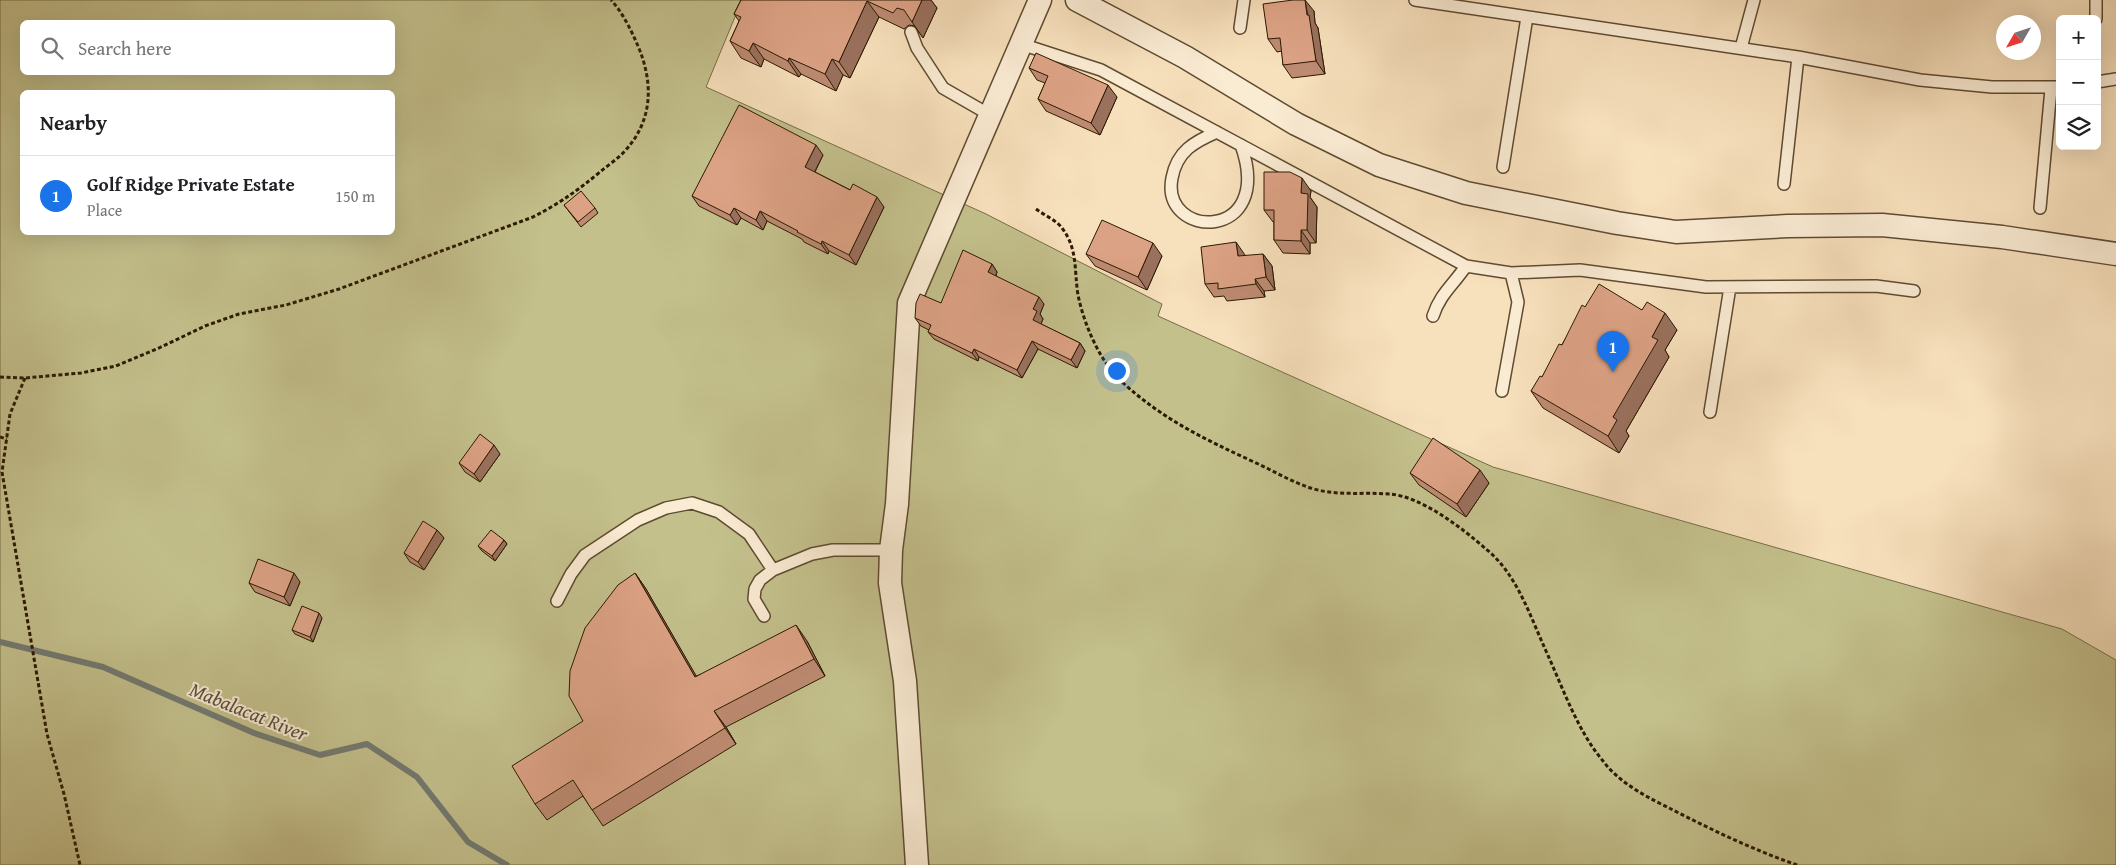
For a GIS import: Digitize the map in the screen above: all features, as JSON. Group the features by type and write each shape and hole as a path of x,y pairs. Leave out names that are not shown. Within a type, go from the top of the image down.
{"street":[{"path":"917,865 905,681 890,583 891,550 897,504 909,303 1040,0"},
{"path":"1077,0 1185,57 1304,128 1379,165 1466,193 1617,223 1676,232 1788,226 1882,226 2002,237 2116,254"}],"lane":[{"path":"1240,28 1244,0"},
{"path":"1415,0 1798,57 1920,80 1992,87 2056,88 2040,208"},
{"path":"1741,48 1754,0"},
{"path":"2096,0 2096,15"},
{"path":"1503,166 1527,17"},
{"path":"910,32 917,48 943,88 990,116"},
{"path":"1021,44 1101,70 1466,266 1511,273 1580,270 1706,287 1867,286 1914,292"},
{"path":"1784,184 1798,57"},
{"path":"2101,81 2116,79"},
{"path":"1218,132 1187,147 1178,159 1173,172 1171,183 1172,195 1184,214 1194,220 1216,222 1227,219 1243,203 1249,178 1248,163 1241,145"},
{"path":"1433,316 1442,295 1457,280 1466,266"},
{"path":"1502,391 1518,302 1511,273"},
{"path":"1710,412 1730,287"},
{"path":"557,601 571,574 585,555 638,520 666,508 692,503 719,512 749,534 773,570"},
{"path":"764,616 754,598 755,589 760,580 773,570 812,554 833,550 891,550"}],"path":[{"path":"0,377 25,378 81,373 116,366 222,320 239,314 286,305 340,289 533,217 562,202 624,152 638,132 647,108 649,86 642,57 632,31 611,0"},
{"path":"1036,209 1060,225 1070,240 1075,254 1078,295 1090,331 1102,358 1118,378 1144,402 1176,424 1209,442 1292,481 1337,494 1393,494 1422,503 1489,551 1508,574 1522,598 1571,706 1593,749 1604,764 1644,796 1722,836 1797,865"},
{"path":"25,378 10,414 2,472 47,734 80,865"},
{"path":"0,436 7,439"}],"shaded area":[{"path":"0,0 742,0 706,87 986,214 1162,304 1158,316 1493,467 2062,629 2116,660 2116,865 0,865"}],"building":[{"path":"741,0 922,0 912,22 904,10 897,8 893,13 867,1 839,62 832,59 825,74 789,58 788,61 753,43 749,51 730,41 741,17 734,14"},
{"path":"1305,0 1316,61 1283,65 1280,38 1268,39 1263,4"},
{"path":"1036,53 1108,85 1091,123 1038,99 1048,76 1029,68"},
{"path":"739,105 816,145 805,167 850,190 853,184 877,197 849,255 822,241 821,244 760,211 756,220 734,208 730,215 692,196"},
{"path":"1264,172 1290,172 1302,178 1301,193 1308,194 1307,230 1301,230 1301,241 1274,240 1274,210 1264,210"},
{"path":"581,191 595,208 578,222 564,205"},
{"path":"1102,220 1153,243 1138,277 1086,254"},
{"path":"1236,242 1238,256 1263,254 1266,277 1255,279 1256,284 1218,289 1218,283 1205,284 1201,247"},
{"path":"963,250 992,264 988,272 1039,297 1033,309 1037,311 1033,320 1080,343 1071,360 1032,341 1017,370 974,349 972,353 928,332 931,325 915,318 916,303 920,294 941,303"},
{"path":"1599,284 1642,310 1647,302 1665,313 1652,337 1658,340 1613,417 1617,420 1608,436 1531,391 1540,376 1542,377 1559,344 1562,345 1582,305 1585,307"},
{"path":"480,434 494,445 474,474 459,463"},
{"path":"1433,438 1480,470 1457,504 1410,473"},
{"path":"423,521 437,530 418,562 404,553"},
{"path":"491,530 504,540 492,556 478,546"},
{"path":"258,559 294,573 284,597 249,583"},
{"path":"635,573 695,677 796,625 814,659 714,711 725,728 592,810 573,780 535,804 512,766 583,721 569,696 570,671 585,628 618,585"},
{"path":"302,606 319,613 310,637 292,630"}],"waterway":[{"name":"Mabalacat River","path":"0,642 103,667 254,733 320,755 367,744 417,777 468,842 507,865"}],"place":[{"name":"Golf Ridge Private Estate","path":"1613,372"}]}
